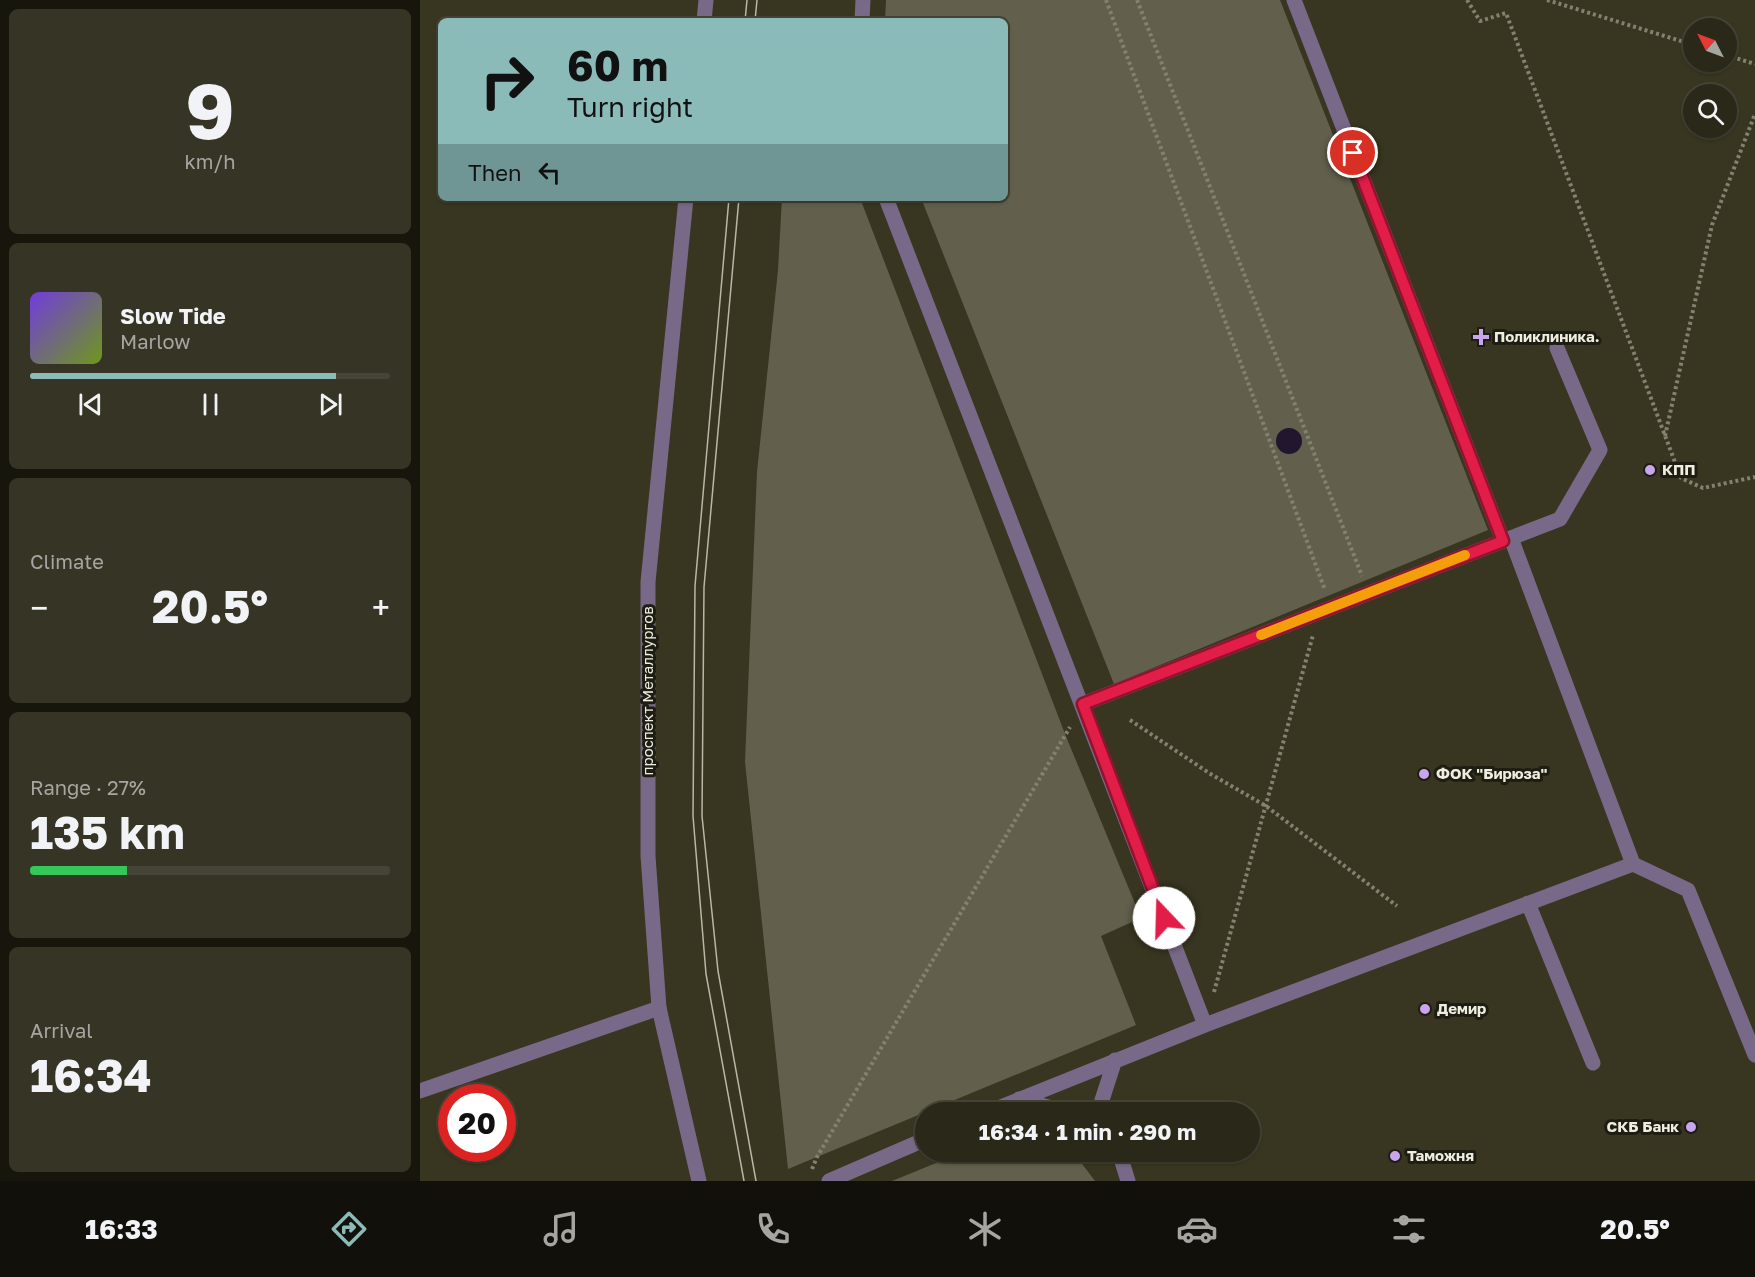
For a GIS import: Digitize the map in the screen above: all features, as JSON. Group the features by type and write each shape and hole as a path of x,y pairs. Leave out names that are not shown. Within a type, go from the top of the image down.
{"street":[{"path":"704,18 706,0"},
{"path":"862,18 863,0"},
{"path":"1294,0 1633,864 1688,890 1755,1055"},
{"name":"проспект Металлургов","path":"686,201 648,582 648,856 659,1008 699,1181"},
{"path":"887,201 1205,1025"},
{"path":"1083,704 1560,519 1600,450 1557,348"},
{"path":"1012,1102 1205,1025 1633,864"},
{"path":"1528,903 1593,1064"},
{"path":"420,1091 659,1008"},
{"path":"1103,1102 1114,1060"},
{"path":"1019,1099 1030,1102"},
{"path":"830,1181 915,1144"},
{"path":"1122,1162 1128,1181"}],"path":[{"path":"1106,0 1325,591 1205,1025"},
{"path":"1137,0 1362,577"},
{"path":"1467,0 1480,21 1506,13 1682,478 1703,488 1755,477"},
{"path":"1547,0 1683,42"},
{"path":"1737,58 1755,63"},
{"path":"1665,437 1712,225 1755,114"},
{"path":"811,1173 816,1157 1083,704"},
{"path":"1130,720 1209,773 1266,806 1397,906"}],"shaded area":[{"path":"886,0 1280,0 1488,530 1114,684 922,201 1008,201 1008,18 885,18"},
{"path":"782,201 861,201 1065,734 1141,918 1101,936 1136,1025 950,1102 915,1102 915,1116 788,1169 745,762 757,472 778,270"},
{"path":"1289,428 1298,432 1302,441 1298,450 1289,454 1280,450 1276,441 1280,432"},
{"path":"939,1162 1081,1162 1095,1181 892,1181"}],"tram line":[{"path":"745,18 747,0"},
{"path":"755,18 757,0"},
{"path":"729,201 695,586 693,816 706,974 744,1181"},
{"path":"739,201 704,587 702,816 718,971 756,1181"}],"slow traffic":[{"path":"1261,635 1465,555"}],"place":[{"name":"Поликлиника.","path":"1481,337"},
{"name":"КПП","path":"1650,470"},
{"name":"ФОК \"Бирюза\"","path":"1424,774"},
{"name":"Демир","path":"1425,1009"},
{"name":"СКБ Банк","path":"1691,1127"},
{"name":"Таможня","path":"1395,1156"}],"route":[{"path":"1164,918 1083,704 1503,541 1353,153"}]}
